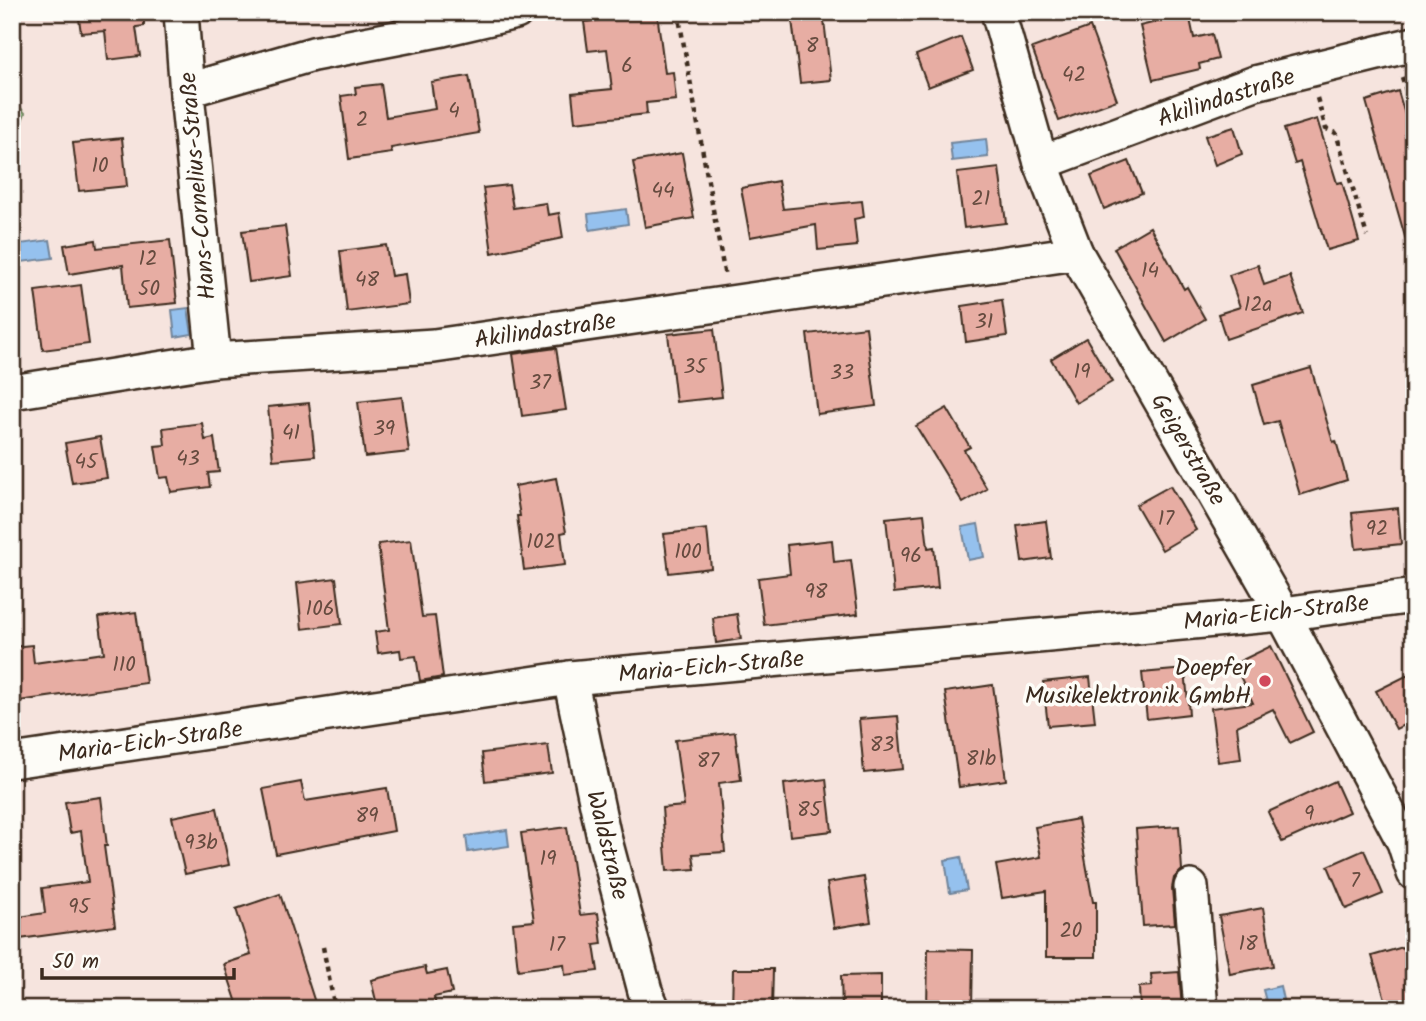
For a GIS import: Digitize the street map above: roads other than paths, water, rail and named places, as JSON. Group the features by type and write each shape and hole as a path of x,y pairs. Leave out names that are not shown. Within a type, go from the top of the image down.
{"street":[{"name":"Hans-Cornelius-Straße","path":"181,12 214,360"},
{"path":"187,94 195,88 313,54 516,12"},
{"name":"Geigerstraße","path":"998,12 1041,163 1076,253 1283,614 1404,842 1414,873"},
{"name":"Akilindastraße","path":"1041,163 1255,83 1404,46"},
{"name":"Akilindastraße","path":"12,392 214,360 434,346 1076,253"},
{"name":"Maria-Eich-Straße","path":"12,761 570,678 1283,614 1414,596"},
{"name":"Waldstraße","path":"570,678 603,833 645,991 653,1009"},
{"path":"1191,887 1201,1009"}],"water":[{"path":"986,139 988,157 952,161 950,143"},
{"path":"626,209 628,224 590,230 588,214"},
{"path":"50,240 53,258 14,263 12,245"},
{"path":"188,308 192,334 175,337 172,310"},
{"path":"978,524 984,557 968,560 962,527"},
{"path":"507,830 509,846 468,852 466,836"},
{"path":"961,857 967,890 950,893 945,860"},
{"path":"1280,986 1285,1009 1268,1009 1263,990"}],"place":[{"name":"Doepfer Musikelektronik GmbH","path":"1265,681"}]}
